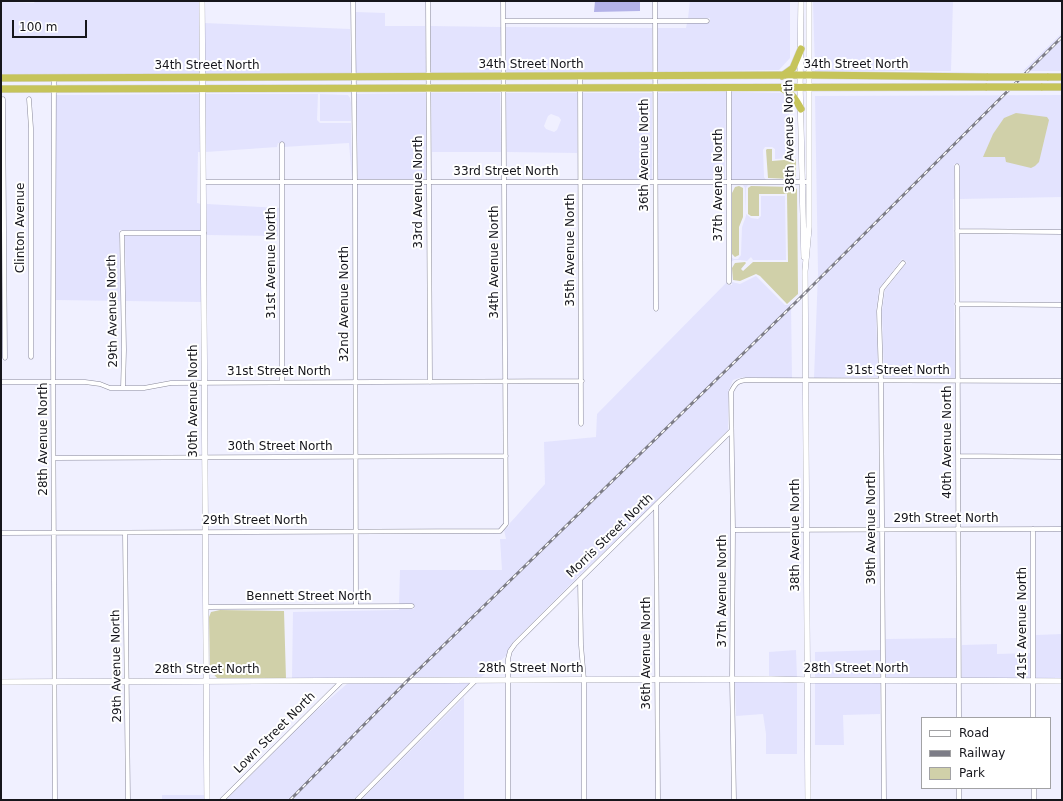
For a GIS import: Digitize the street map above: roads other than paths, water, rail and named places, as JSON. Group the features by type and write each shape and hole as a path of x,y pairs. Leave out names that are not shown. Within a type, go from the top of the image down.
{"highway":[{"path":"782,76 793,68 801,49"},
{"name":"34th Street North","path":"1,78 809,75 1062,77"},
{"path":"699,87 703,84 720,82 729,76"},
{"path":"780,87 788,91 793,96 801,109"},
{"name":"34th Street North","path":"1,89 1062,87"}],"street":[{"name":"30th Avenue North","path":"202,1 201,88 204,182 207,800"},
{"name":"32nd Avenue North","path":"352,1 355,182 356,606"},
{"name":"33rd Avenue North","path":"428,1 430,382"},
{"name":"34th Avenue North","path":"503,1 506,524"},
{"name":"36th Avenue North","path":"655,1 656,309"},
{"name":"38th Avenue North","path":"801,1 800,87 801,182 805,271 808,800"},
{"name":"38th Avenue North","path":"805,271 809,227 808,1"},
{"path":"504,21 707,20"},
{"name":"35th Avenue North","path":"580,76 581,424"},
{"path":"281,77 281,88"},
{"name":"28th Avenue North","path":"54,78 53,382 55,800"},
{"name":"37th Avenue North","path":"729,87 728,182 730,282"},
{"path":"2,99 5,358"},
{"name":"Clinton Avenue","path":"29,99 31,128 31,357"},
{"name":"31st Avenue North","path":"282,144 282,382"},
{"name":"40th Avenue North","path":"957,166 959,717"},
{"name":"33rd Street North","path":"204,182 809,182"},
{"path":"957,231 1062,232"},
{"name":"29th Avenue North","path":"124,388 122,233 204,233"},
{"name":"39th Avenue North","path":"884,800 881,380 879,311 882,289 903,263"},
{"path":"957,304 1062,305"},
{"name":"31st Street North","path":"735,384 740,380 1062,381"},
{"name":"31st Street North","path":"1,382 85,382 100,384 110,388 144,388 172,383 582,381"},
{"name":"37th Avenue North","path":"734,800 731,392 735,384"},
{"name":"Morris Street North","path":"508,680 508,659 510,651 515,644 731,431"},
{"name":"30th Street North","path":"54,458 506,456"},
{"path":"958,456 1062,457"},
{"name":"36th Avenue North","path":"656,506 658,800"},
{"name":"29th Street North","path":"1,533 500,531 506,524"},
{"name":"41st Avenue North","path":"1033,529 1033,717"},
{"name":"29th Street North","path":"733,530 1062,529"},
{"name":"29th Avenue North","path":"125,532 128,800"},
{"path":"580,579 581,645 584,680 584,800"},
{"name":"Bennett Street North","path":"206,607 412,606"},
{"name":"28th Street North","path":"1,682 732,679 1062,681"},
{"path":"357,800 476,680"},
{"path":"508,680 508,800"},
{"name":"Lown Street North","path":"222,800 342,681"},
{"path":"959,789 959,800"},
{"path":"1034,789 1034,800"}],"water":[{"path":"595,1 640,1 640,11 594,12"}],"railway":[{"path":"290,800 408,680 796,302 1062,37"}]}
